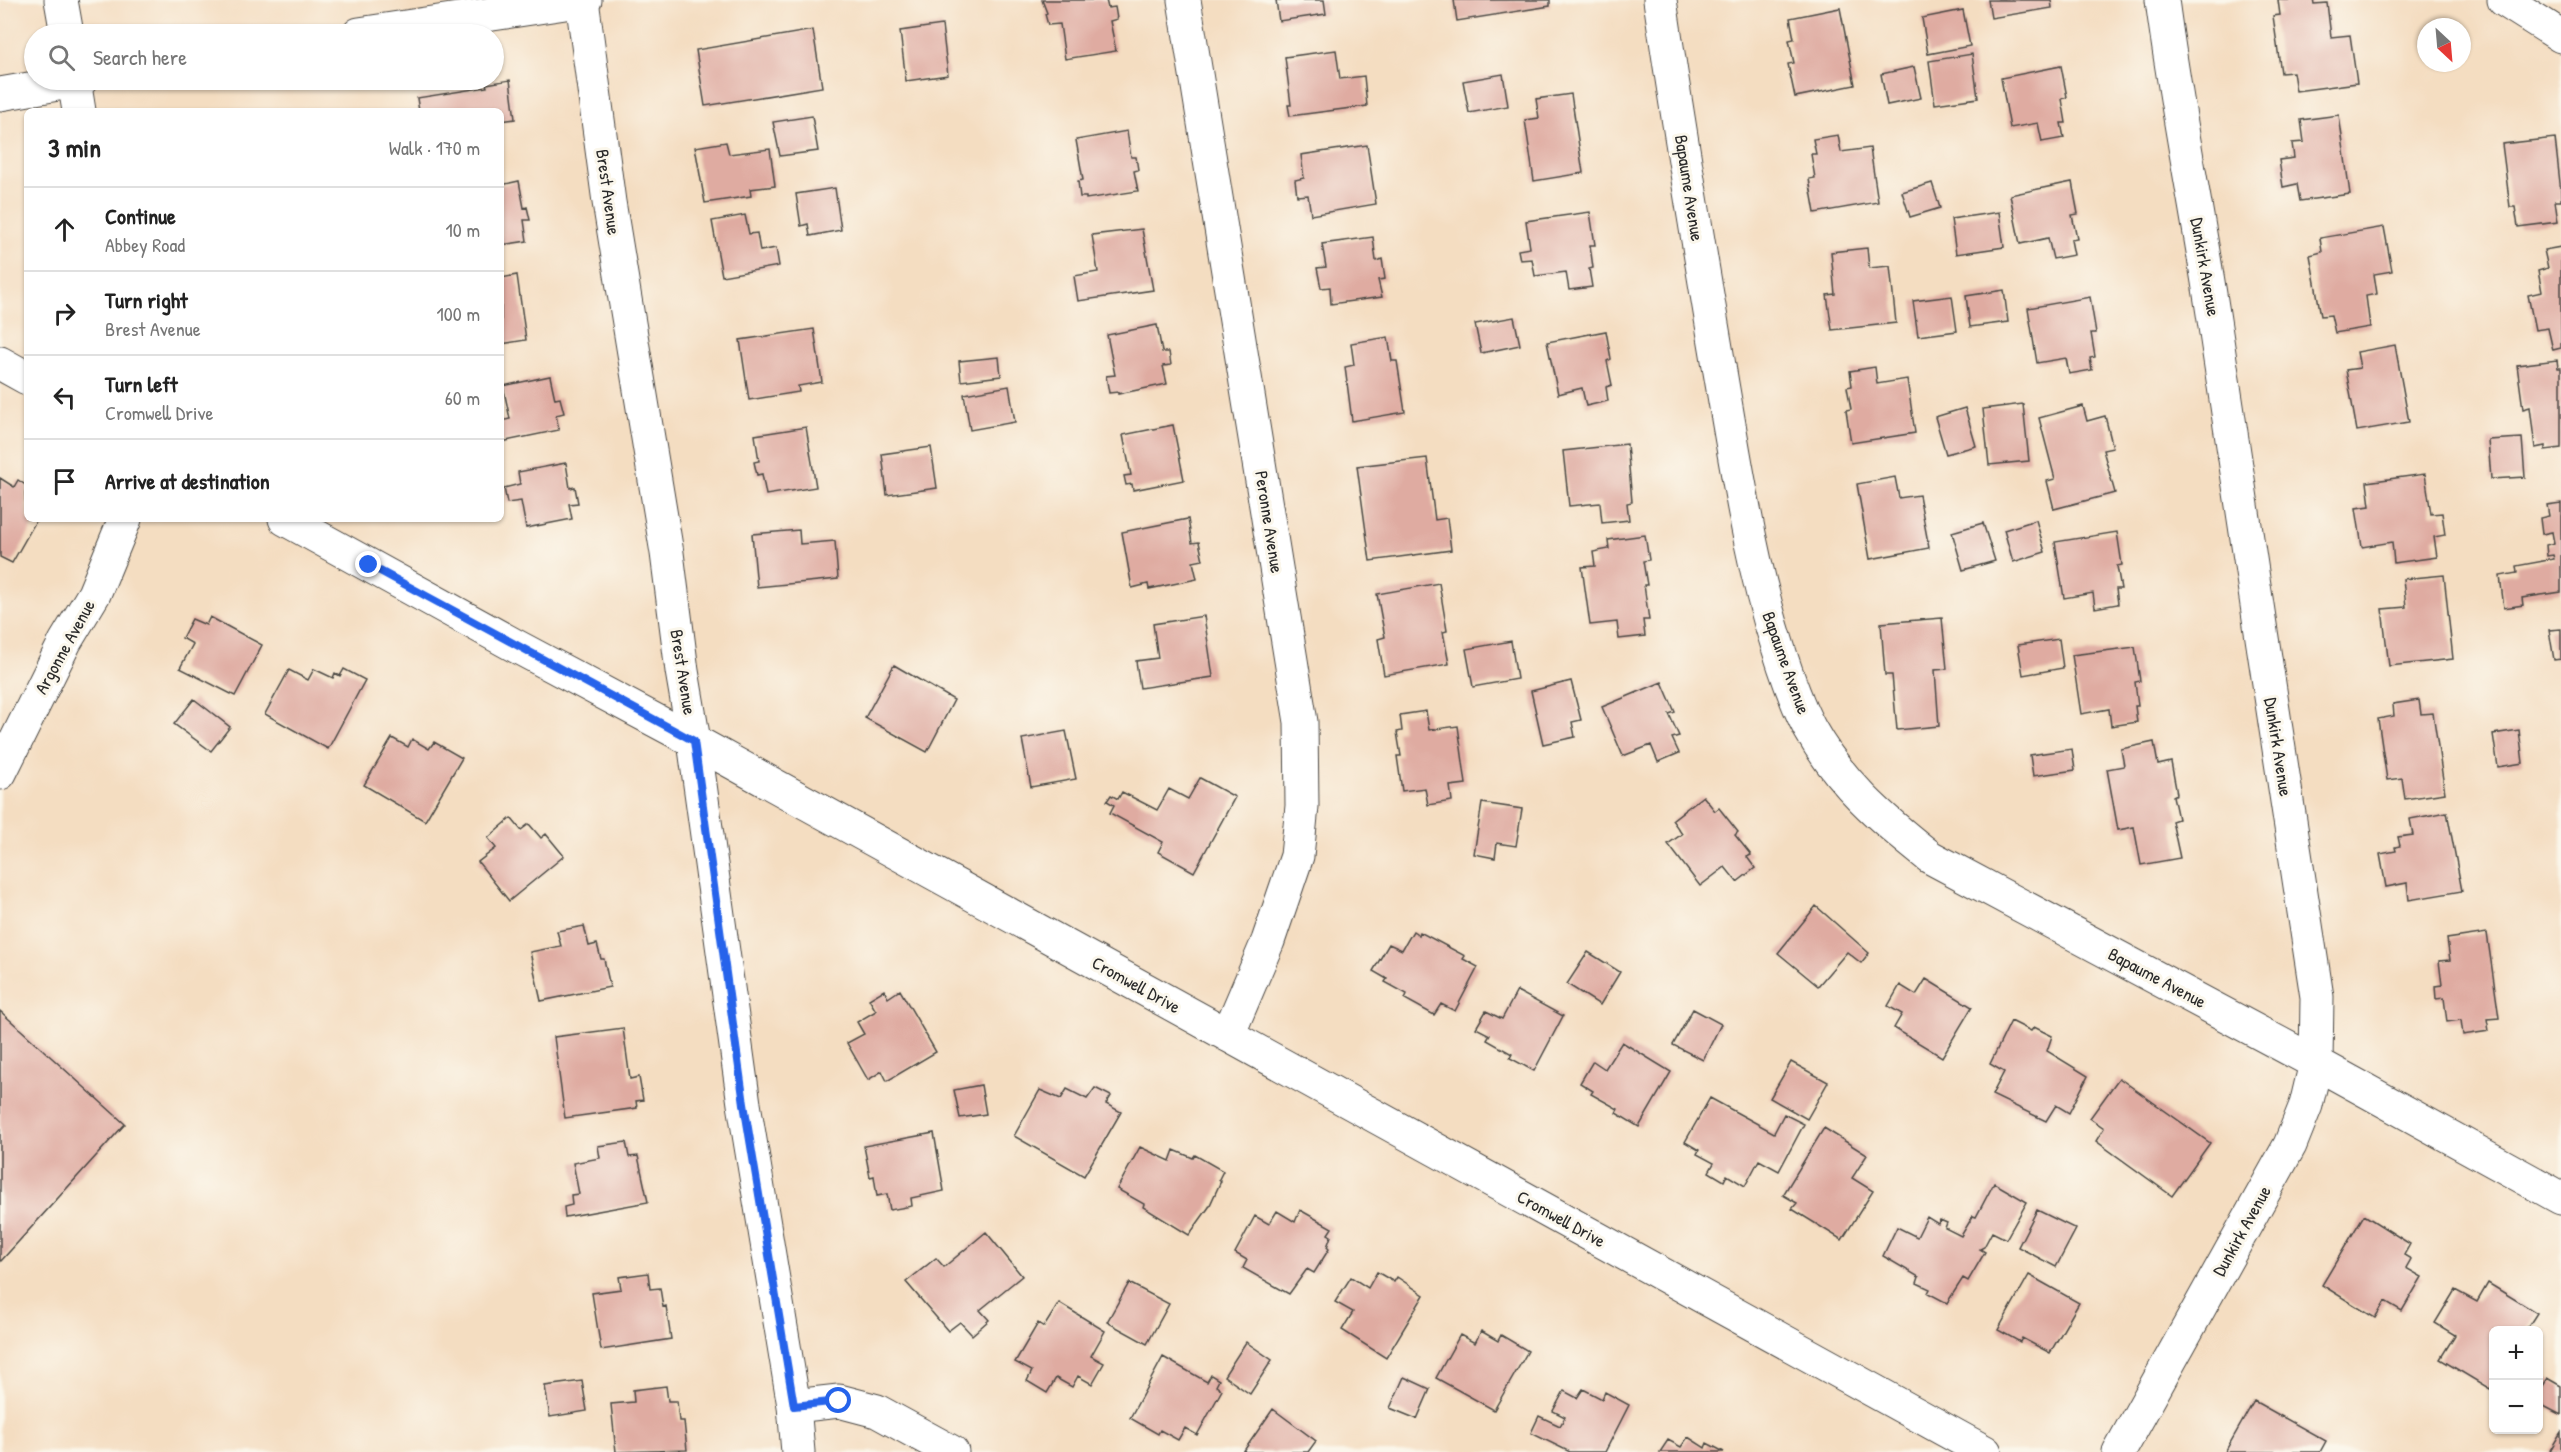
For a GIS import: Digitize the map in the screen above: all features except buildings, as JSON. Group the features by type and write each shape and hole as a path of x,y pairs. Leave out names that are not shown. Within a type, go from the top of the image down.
{"street":[{"path":"62,0 66,24"},
{"path":"425,24 583,0"},
{"name":"Brest Avenue","path":"583,0 609,202 668,553 682,671 694,741 744,1104 794,1406 798,1452"},
{"name":"Peronne Avenue","path":"1184,0 1301,722 1302,806 1297,856 1268,941 1228,1035"},
{"name":"Bapaume Avenue","path":"1660,0 1683,152 1746,525 1767,612 1794,697 1811,730 1838,772 1880,818 1930,856 2316,1063 2561,1198"},
{"name":"Dunkirk Avenue","path":"2119,1452 2290,1145 2306,1104 2316,1063 2317,997 2214,317 2174,90 2162,0"},
{"path":"2504,0 2561,36"},
{"path":"0,94 51,90"},
{"path":"0,363 24,376"},
{"name":"Argonne Avenue","path":"0,773 65,642 94,594 124,522"},
{"name":"Cromwell Drive","path":"290,522 694,741 1985,1452"},
{"path":"794,1406 839,1401 877,1411 952,1452"}],"route":[{"path":"369,565 694,741 744,1104 794,1406 839,1401"}]}
